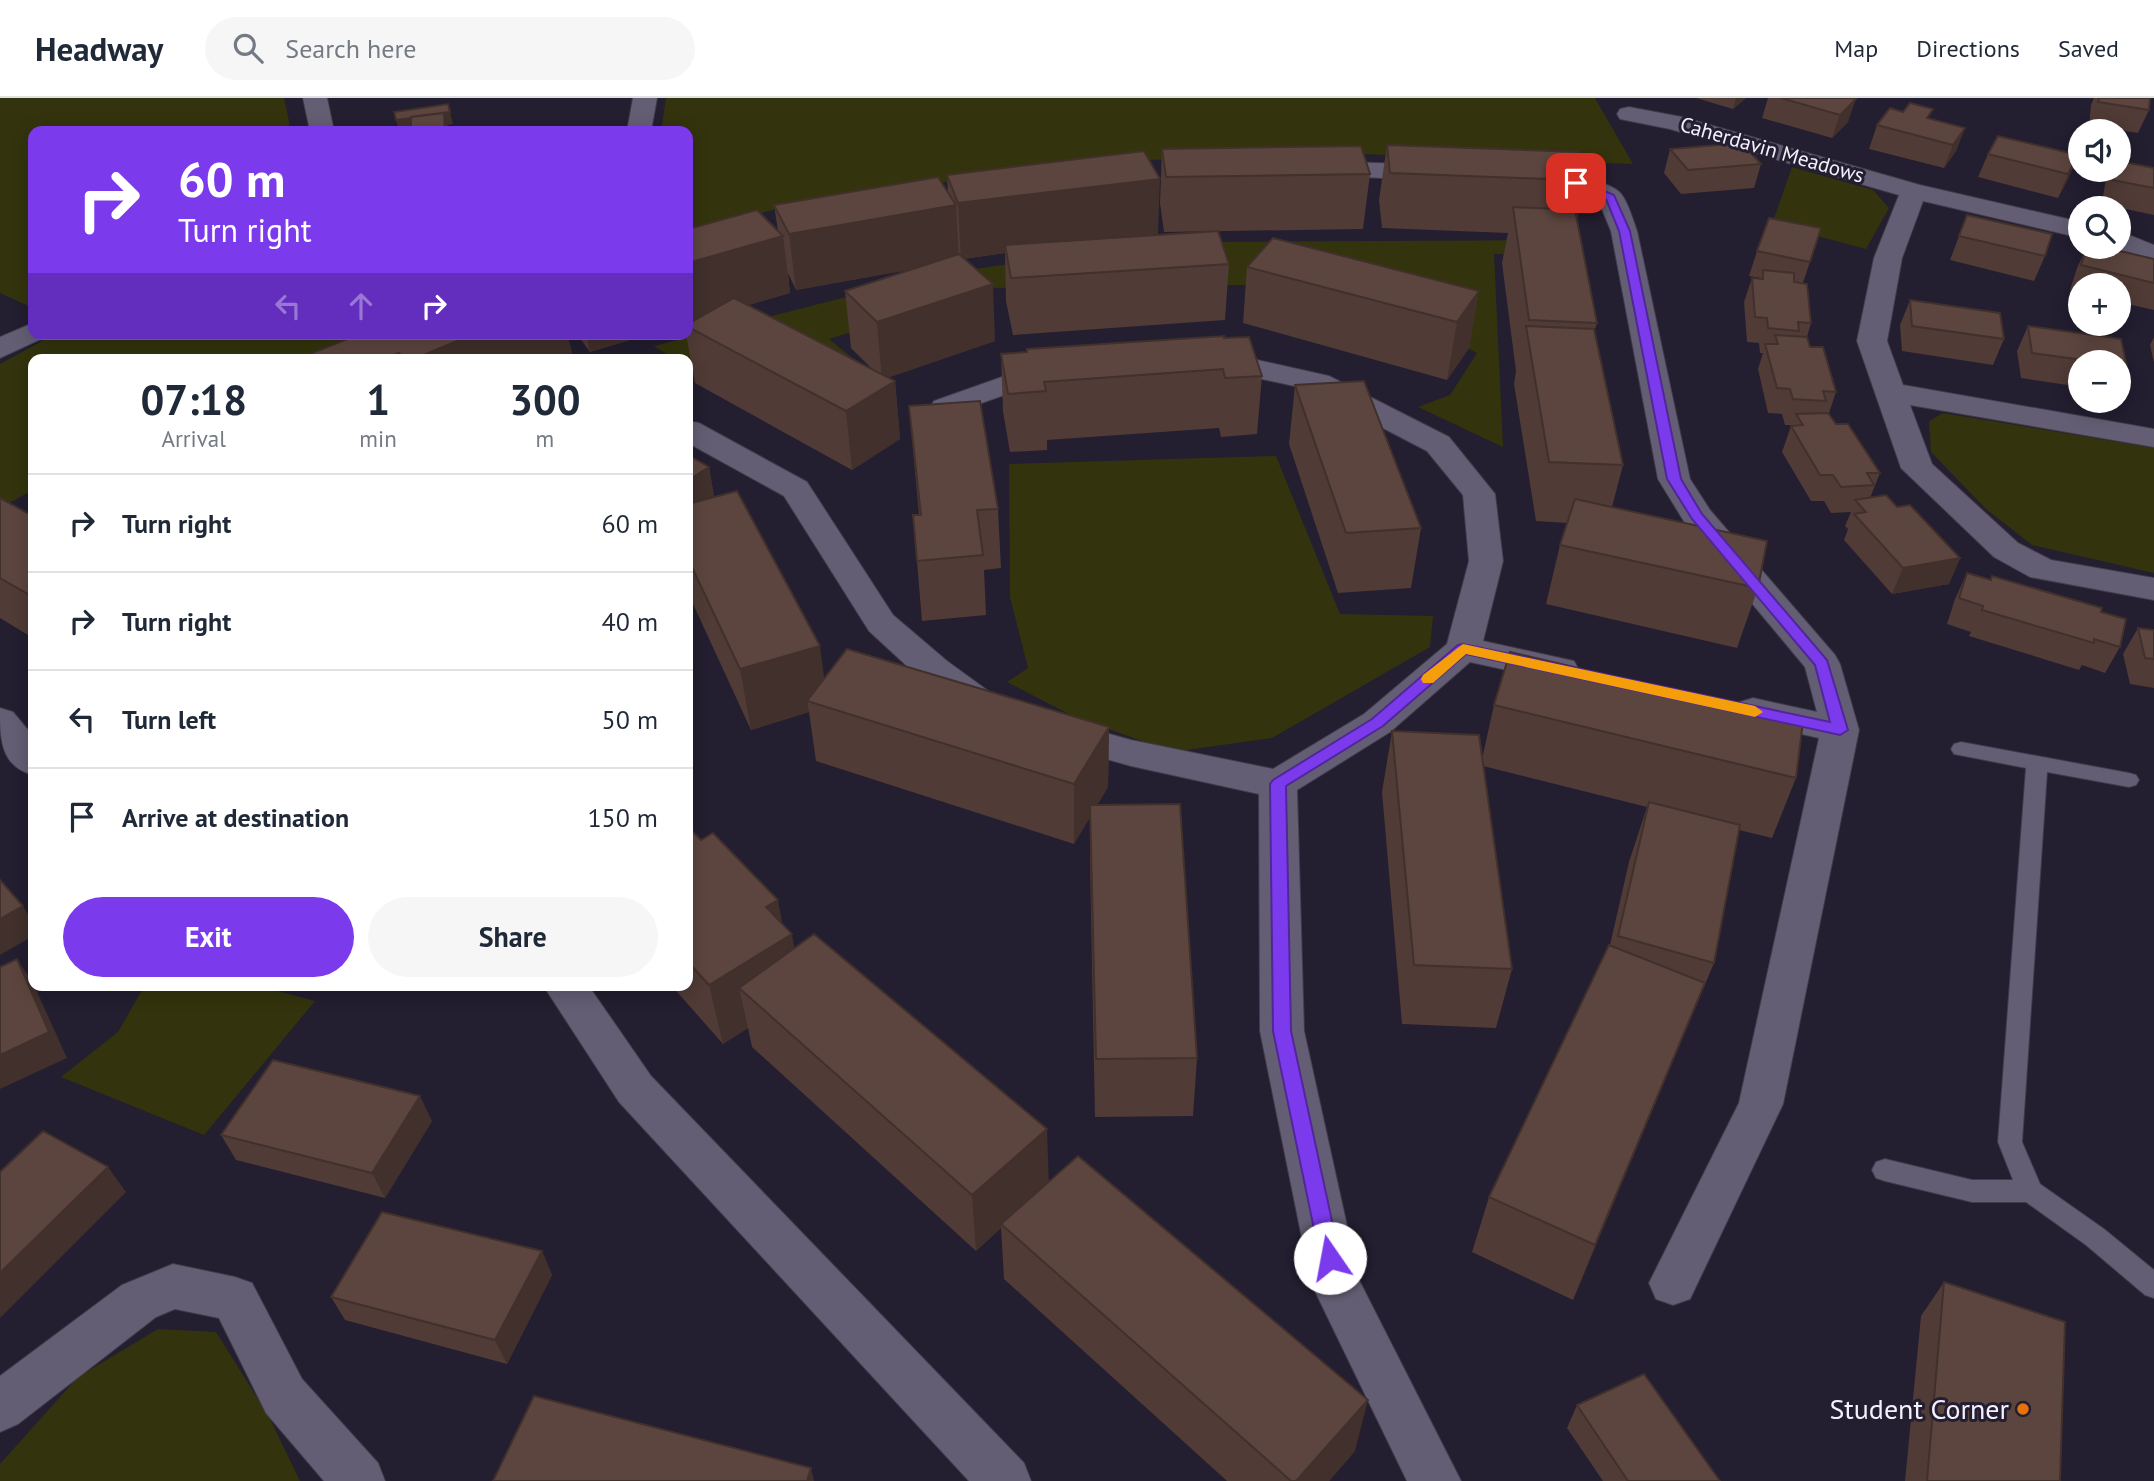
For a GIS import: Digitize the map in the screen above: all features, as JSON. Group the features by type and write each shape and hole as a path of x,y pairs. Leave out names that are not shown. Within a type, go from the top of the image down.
{"street":[{"path":"316,98 321,126"},
{"path":"640,126 645,98"},
{"name":"Caherdavin Meadows","path":"1629,114 1673,122 1914,191 2068,227"},
{"path":"1287,168 1461,174"},
{"path":"1502,175 1576,183 1610,197 1624,231 1674,479 1697,516 1822,664 1840,730 1761,1104 1673,1283"},
{"path":"1914,191 1888,258 1872,341 1917,468 2006,550 2042,569 2154,589"},
{"path":"2131,245 2154,256"},
{"path":"0,349 28,335"},
{"path":"693,433 796,489 881,624 934,670 996,715 1131,753 1278,784 1377,723 1463,649 1486,561 1479,495 1438,444 1318,382 1244,366 1172,365"},
{"path":"945,407 1051,369 1078,368"},
{"path":"1890,392 2154,438"},
{"path":"1463,649 1598,678"},
{"path":"1719,704 1840,730"},
{"path":"0,721 28,756"},
{"path":"1278,784 1282,1031 1335,1283 1435,1481"},
{"path":"568,991 635,1089 1005,1481"},
{"path":"0,1408 139,1301 173,1286 235,1299 284,1396 359,1481"}],"lane":[{"path":"1961,748 2129,780"},
{"path":"2037,763 2010,1142 2030,1191 2095,1237 2154,1286"},
{"path":"1885,1170 1972,1191 2030,1191"}],"shaded area":[{"path":"0,98 284,98 290,126 28,126 28,306 0,293"},
{"path":"666,98 1595,98 1633,164 1333,153 1122,161 822,197 693,231 693,126 662,126"},
{"path":"1792,167 1873,190 1889,208 1866,249 1772,224"},
{"path":"1579,240 1577,256 1494,254 1503,447 1418,407 1450,395 1477,353 1397,311 1244,285 994,288 829,339 882,382 755,347 693,371 693,354 666,354 654,346 677,340 693,340 693,336 932,275 1085,253 1197,242"},
{"path":"44,340 365,340 327,354 28,354 28,493 0,508 0,364"},
{"path":"1943,413 2154,448 2154,573 2032,545 1986,509 1931,452 1929,421"},
{"path":"1276,456 1340,614 1433,616 1430,647 1272,738 1172,752 1073,716 1007,682 1028,668 1010,597 1009,464"},
{"path":"142,991 278,991 315,1001 204,1135 61,1077 118,1032"},
{"path":"158,1329 216,1332 268,1415 300,1481 0,1481 0,1464 78,1377"}],"building":[{"path":"1781,98 1852,98 1856,99 1840,115"},
{"path":"2099,98 2150,98 2149,110 2098,102"},
{"path":"1910,103 1933,109 1927,118 1965,128 1953,145 1877,125 1890,108 1903,112"},
{"path":"448,104 450,112 411,118 396,120 394,112"},
{"path":"444,113 445,126 411,126 411,117"},
{"path":"1998,136 2068,153 2068,174 1988,154"},
{"path":"1742,143 1761,164 1688,170 1670,149"},
{"path":"1387,145 1580,152 1586,175 1573,180 1390,173"},
{"path":"1361,146 1370,174 1166,177 1162,149"},
{"path":"1144,151 1160,179 958,203 947,175"},
{"path":"2131,163 2154,168 2154,188 2122,182 2131,182"},
{"path":"938,177 956,205 789,234 774,205"},
{"path":"1513,207 1575,210 1597,323 1529,320"},
{"path":"757,210 783,236 693,262 693,228"},
{"path":"1967,215 2052,234 2045,256 1959,236"},
{"path":"1769,218 1821,228 1810,262 1757,251"},
{"path":"1218,231 1229,264 1011,278 1005,245"},
{"path":"1273,238 1479,291 1457,322 1247,267"},
{"path":"959,254 993,284 877,322 845,291"},
{"path":"2131,254 2154,259 2154,283 2131,277 2131,273 2113,273 2081,265 2083,259 2131,259"},
{"path":"1763,270 1794,273 1794,282 1807,284 1811,323 1798,322 1799,331 1768,328 1767,318 1755,317 1752,278 1763,279"},
{"path":"734,298 895,381 846,411 693,330 693,321"},
{"path":"1910,300 2000,313 2004,339 1912,326"},
{"path":"1526,326 1594,329 1623,465 1549,462"},
{"path":"2028,326 2068,332 2068,336 2121,339 2123,350 2068,350 2068,358 2032,353"},
{"path":"1775,335 1807,337 1810,347 1823,347 1836,392 1823,391 1826,401 1793,399 1790,389 1777,388 1765,344 1778,344"},
{"path":"1224,336 1249,337 1262,376 1225,378 1223,369 1044,382 1046,391 1008,394 1001,354 1027,352 1027,349"},
{"path":"345,340 460,340 426,354 312,353"},
{"path":"1364,381 1421,528 1346,533 1295,385"},
{"path":"980,401 998,509 977,510 983,555 917,561 913,515 921,515 909,406"},
{"path":"1828,413 1836,424 1848,424 1880,473 1867,473 1874,485 1841,487 1833,475 1820,475 1791,426 1803,425 1796,414"},
{"path":"693,458 709,467 693,477"},
{"path":"737,491 820,646 740,669 693,570 693,503"},
{"path":"1886,495 1897,507 1910,505 1960,558 1903,568 1854,514 1866,512 1855,500"},
{"path":"0,498 28,513 28,594 0,578"},
{"path":"1575,499 1767,541 1758,588 1560,545"},
{"path":"1967,573 1991,580 1992,576 2102,608 2101,612 2126,619 2120,647 2094,639 2094,643 1982,610 1983,606 1959,598"},
{"path":"2138,628 2154,630 2154,659 2145,658"},
{"path":"847,649 1109,727 1074,784 807,701"},
{"path":"1510,652 1803,721 1796,778 1494,705"},
{"path":"1392,731 1479,735 1512,969 1414,965"},
{"path":"1649,802 1740,825 1714,963 1618,936"},
{"path":"1180,804 1197,1058 1096,1059 1090,805"},
{"path":"693,832 701,840 713,833 778,900 766,907 792,934 709,985 693,967"},
{"path":"0,880 23,906 0,919"},
{"path":"814,934 1047,1129 972,1195 739,988"},
{"path":"1609,945 1705,983 1595,1245 1489,1197"},
{"path":"17,959 28,984 28,991 31,991 49,1032 0,1055 0,967"},
{"path":"273,1060 420,1096 372,1173 221,1135"},
{"path":"43,1131 108,1167 0,1273 0,1172"},
{"path":"1078,1156 1368,1400 1296,1481 1291,1481 1001,1224"},
{"path":"382,1212 542,1251 495,1340 331,1297"},
{"path":"1944,1282 2065,1322 2060,1481 1927,1481"},
{"path":"1644,1374 1720,1481 1628,1481 1577,1405"},
{"path":"534,1396 811,1468 807,1481 493,1481"}],"slow traffic":[{"path":"1428,679 1463,649 1755,712"}],"place":[{"name":"Student Corner","path":"2023,1409"}],"route":[{"path":"1330,1258 1282,1031 1278,784 1377,723 1463,649 1840,730 1822,664 1697,516 1674,479 1624,231 1610,197 1576,183"}]}
